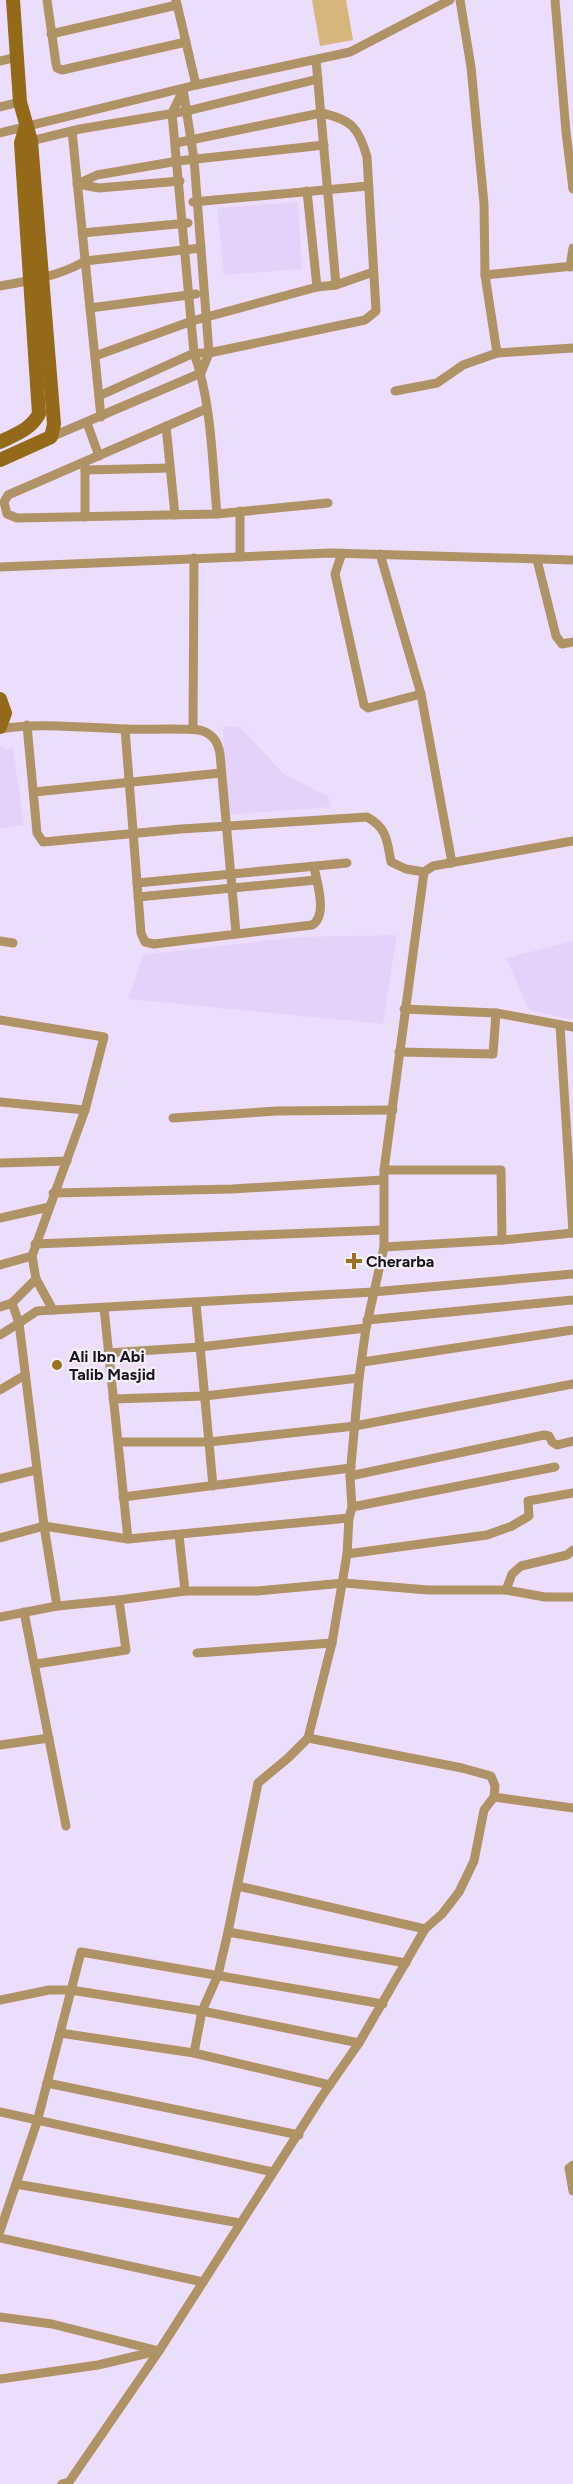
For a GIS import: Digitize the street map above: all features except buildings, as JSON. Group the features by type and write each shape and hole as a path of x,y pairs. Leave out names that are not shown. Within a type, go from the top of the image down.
{"street":[{"path":"0,442 27,429 39,414 30,281 26,126 20,102 13,0"},
{"path":"48,0 57,68 62,69 186,42"},
{"path":"0,133 196,85 350,52 450,0"},
{"path":"460,0 471,67 484,204 485,275 497,353"},
{"path":"555,0 569,103 573,189"},
{"path":"51,34 176,3 196,85"},
{"path":"0,61 17,57"},
{"path":"316,60 336,285"},
{"path":"26,142 72,131 187,111 318,79"},
{"path":"0,460 201,373 208,353 206,318 194,159 183,89"},
{"path":"183,89 172,112 194,353 201,373 217,514"},
{"path":"0,107 20,102"},
{"path":"99,396 194,353 208,353 365,320 376,311 367,158 362,138 343,117 321,113 176,143"},
{"path":"72,131 101,417"},
{"path":"26,142 44,277 54,424 51,437"},
{"path":"77,184 97,175 178,161 324,145"},
{"path":"77,184 99,188 180,181"},
{"path":"182,203 368,186"},
{"path":"307,191 317,287"},
{"path":"82,233 199,222"},
{"path":"0,286 30,281 70,270 85,261 201,248"},
{"path":"485,275 571,267 573,248"},
{"path":"95,356 192,321 317,287 336,285 373,272"},
{"path":"90,308 204,294"},
{"path":"395,391 437,383 464,365 497,353 573,348"},
{"path":"206,409 99,456 85,466 8,495 4,502 7,514 16,518 217,514 328,503"},
{"path":"87,423 99,456"},
{"path":"166,426 175,515"},
{"path":"85,466 170,468"},
{"path":"85,466 85,517"},
{"path":"240,512 240,557"},
{"path":"342,553 335,574 364,705 368,708 421,694"},
{"path":"0,567 342,553 573,560"},
{"path":"380,554 421,694 452,863"},
{"path":"193,729 194,558"},
{"path":"537,560 556,636 562,644 573,642"},
{"path":"0,699 5,713 0,728 27,725 193,729 204,731 217,743 236,933"},
{"path":"27,725 38,836 43,842 227,825 367,817 379,824 387,838 391,862 406,869 424,872 433,867 452,863 573,841"},
{"path":"125,729 142,936 148,943 315,924 321,913 314,867"},
{"path":"34,792 221,773"},
{"path":"137,883 347,863"},
{"path":"194,2053 202,2012 218,1975 258,1783 308,1738 332,1643 344,1583 349,1518 352,1507 351,1472 359,1378 373,1292 384,1247 384,1175 404,1009 424,872"},
{"path":"138,897 316,880"},
{"path":"0,941 13,943"},
{"path":"404,1009 496,1013 573,1027"},
{"path":"399,1052 493,1054 496,1013"},
{"path":"0,1020 104,1037 85,1110 34,1244 32,1256 36,1280 52,1310"},
{"path":"384,1247 573,1233 560,1025"},
{"path":"0,1101 85,1110"},
{"path":"173,1118 277,1111 393,1110"},
{"path":"0,1163 67,1161"},
{"path":"53,1193 232,1189 384,1175 501,1170 502,1240"},
{"path":"0,1218 49,1207"},
{"path":"34,1244 383,1230"},
{"path":"0,1265 32,1256"},
{"path":"0,1335 37,1311 373,1292 573,1274"},
{"path":"0,1307 12,1303 36,1280"},
{"path":"108,1353 200,1347 367,1324 573,1300"},
{"path":"12,1303 19,1323 36,1470 57,1606"},
{"path":"196,1303 213,1486"},
{"path":"104,1308 128,1539"},
{"path":"363,1362 573,1330"},
{"path":"0,1390 25,1375"},
{"path":"113,1399 205,1396 359,1378"},
{"path":"119,1442 209,1442 355,1426 573,1384"},
{"path":"123,1497 351,1472 547,1435 554,1444 573,1441"},
{"path":"352,1507 555,1467"},
{"path":"0,1479 36,1470"},
{"path":"347,1554 487,1535 512,1526 530,1516 528,1501 573,1493"},
{"path":"0,1538 44,1526 128,1539 349,1518"},
{"path":"179,1535 185,1591"},
{"path":"506,1590 512,1574 521,1566 567,1555 573,1550"},
{"path":"0,1617 57,1606 185,1591 257,1591 344,1583 428,1590 506,1590 545,1597 573,1597"},
{"path":"36,1664 126,1650 119,1600"},
{"path":"24,1612 66,1826"},
{"path":"197,1653 332,1643"},
{"path":"0,1745 49,1738"},
{"path":"62,2484 69,2482 159,2351 273,2172 359,2043 425,1929 442,1914 471,1872 484,1810 494,1797 495,1786 491,1776 484,1772 308,1738"},
{"path":"494,1797 573,1808"},
{"path":"238,1886 425,1929"},
{"path":"228,1932 406,1963"},
{"path":"0,2231 37,2122 81,1952 383,2004"},
{"path":"0,2000 49,1990 71,1990 202,2012 359,2043"},
{"path":"60,2033 194,2053 330,2085"},
{"path":"47,2083 298,2135"},
{"path":"0,2112 37,2122 273,2172"},
{"path":"573,2165 569,2168 568,2174 573,2191"},
{"path":"16,2184 240,2223"},
{"path":"0,2238 203,2282"},
{"path":"0,2317 52,2324 159,2351"},
{"path":"0,2379 98,2365 159,2351"}],"shaded area":[{"path":"312,0 346,0 353,40 320,46"},
{"path":"298,202 302,269 224,275 217,208"},
{"path":"223,726 240,727 284,774 329,797 330,807 227,815"},
{"path":"3,745 4,749 13,748 24,825 0,829 0,746"},
{"path":"397,935 383,1024 128,999 143,955 297,937"},
{"path":"573,941 573,1020 529,1010 506,958"}],"place":[{"name":"Cherarba","path":"354,1261"},
{"name":"Ali Ibn Abi Talib Masjid","path":"57,1365"}]}
